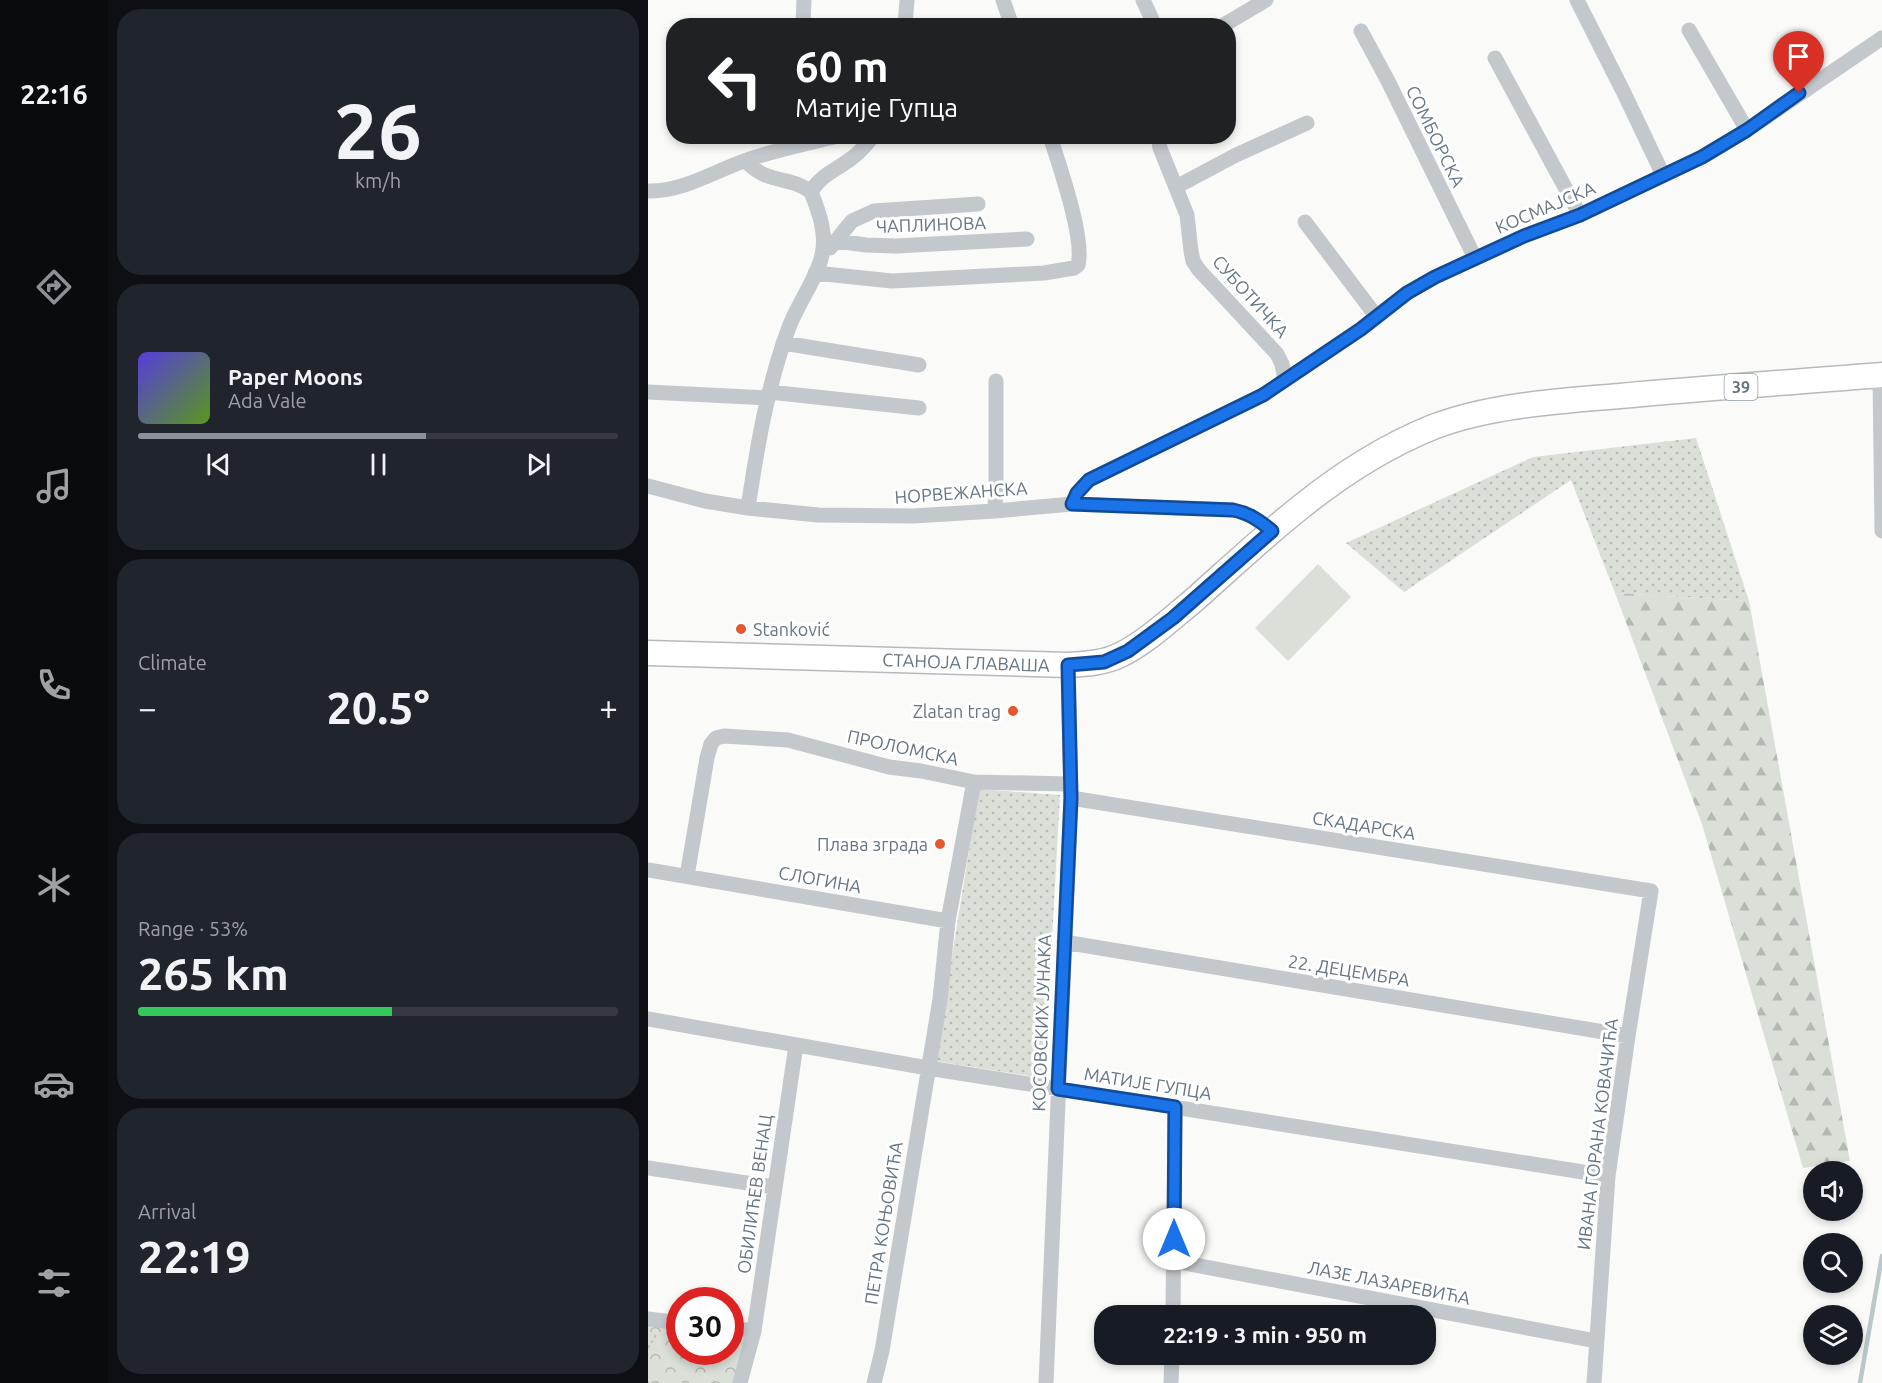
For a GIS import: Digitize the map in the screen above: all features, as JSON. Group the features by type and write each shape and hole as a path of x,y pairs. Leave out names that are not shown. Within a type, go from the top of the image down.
{"main road":[{"name":"СТАНОЈА ГЛАВАША","path":"648,653 1068,665 1104,662 1128,651 1173,618 1272,531 1365,461 1435,426 1471,416 1528,405 1881,376"}],"street":[{"path":"803,18 804,0"},
{"path":"906,18 908,0"},
{"path":"1004,0 1010,18"},
{"path":"1143,0 1151,18"},
{"path":"1236,18 1266,0"},
{"path":"1577,0 1663,176"},
{"path":"1689,30 1747,130"},
{"name":"СОМБОРСКА","path":"1361,31 1475,258"},
{"name":"КОСМАЈСКА","path":"1072,504 1077,493 1089,480 1263,395 1435,277 1524,236 1580,215 1702,157 1747,130 1882,38"},
{"path":"1496,58 1580,215"},
{"path":"1176,187 1236,155 1306,123"},
{"path":"648,191 662,192 682,186 745,160 803,144"},
{"path":"812,192 822,178 853,157 865,144"},
{"path":"815,273 891,281 1044,273 1074,268 1078,265 1080,250 1052,144"},
{"name":"СУБОТИЧКА","path":"1159,144 1187,214 1193,261 1198,270 1276,354 1282,364 1285,380"},
{"path":"745,160 764,175 792,181 812,192 820,216 822,253 815,273 792,317 783,343 768,395 748,508"},
{"path":"822,253 828,250 852,221 874,211 978,204"},
{"path":"1305,222 1376,316"},
{"name":"ЧАПЛИНОВА","path":"836,241 897,246 1027,239"},
{"path":"783,343 920,365"},
{"path":"1881,376 1882,531"},
{"path":"994,511 996,381"},
{"path":"648,392 768,395 919,408"},
{"name":"НОРВЕЖАНСКА","path":"648,486 705,501 818,515 889,516 994,511 1072,504 1233,510 1256,518 1272,531"},
{"name":"КОСОВСКИХ ЈУНАКА","path":"1046,1383 1070,791 1068,665"},
{"name":"ПРОЛОМСКА","path":"687,876 707,758 711,744 716,738 724,735 788,740 889,767 974,782 948,921 940,999 927,1068"},
{"name":"СКАДАРСКА","path":"974,782 1070,791 1651,891"},
{"name":"СЛОГИНА","path":"648,870 948,921"},
{"name":"ИВАНА ГОРАНА КОВАЧИЋА","path":"1594,1383 1608,1176 1651,891"},
{"name":"22. ДЕЦЕМБРА","path":"1064,942 1628,1036"},
{"name":"МАТИЈЕ ГУПЦА","path":"648,1019 927,1068 1608,1176"},
{"name":"ОБИЛИЋЕВ ВЕНАЦ","path":"740,1383 754,1331 796,1045"},
{"name":"ПЕТРА КОЊОВИЋА","path":"874,1383 882,1351 927,1068"},
{"path":"1173,1305 1175,1107"},
{"path":"648,1168 774,1187"},
{"name":"ЛАЗЕ ЛАЗАРЕВИЋА","path":"1174,1262 1596,1341"},
{"path":"648,1319 666,1321"},
{"path":"744,1330 754,1331"},
{"path":"1171,1383 1172,1365"}],"green space":[{"path":"1696,438 1749,601 1615,593 1571,480 1404,592 1346,543 1533,457"},
{"path":"1318,564 1351,597 1288,661 1255,628"},
{"path":"1615,593 1749,601 1850,1161 1803,1161 1803,1168 1702,824"},
{"path":"979,789 1060,795 1045,1065 1035,1077 935,1061"},
{"path":"648,1319 666,1321 666,1365 744,1365 744,1330 754,1331 740,1383 648,1383"}],"waterway":[{"path":"1860,1383 1882,1256"}],"place":[{"name":"Stanković","path":"741,629"},
{"name":"Zlatan trag","path":"1013,711"},
{"name":"Плава зграда","path":"940,844"}],"route":[{"path":"1174,1239 1175,1107 1058,1089 1071,798 1068,665 1104,662 1128,651 1173,618 1272,531 1244,512 1072,504 1077,493 1089,480 1263,395 1361,329 1407,293 1435,277 1524,236 1580,215 1702,157 1747,130 1799,93"}]}
